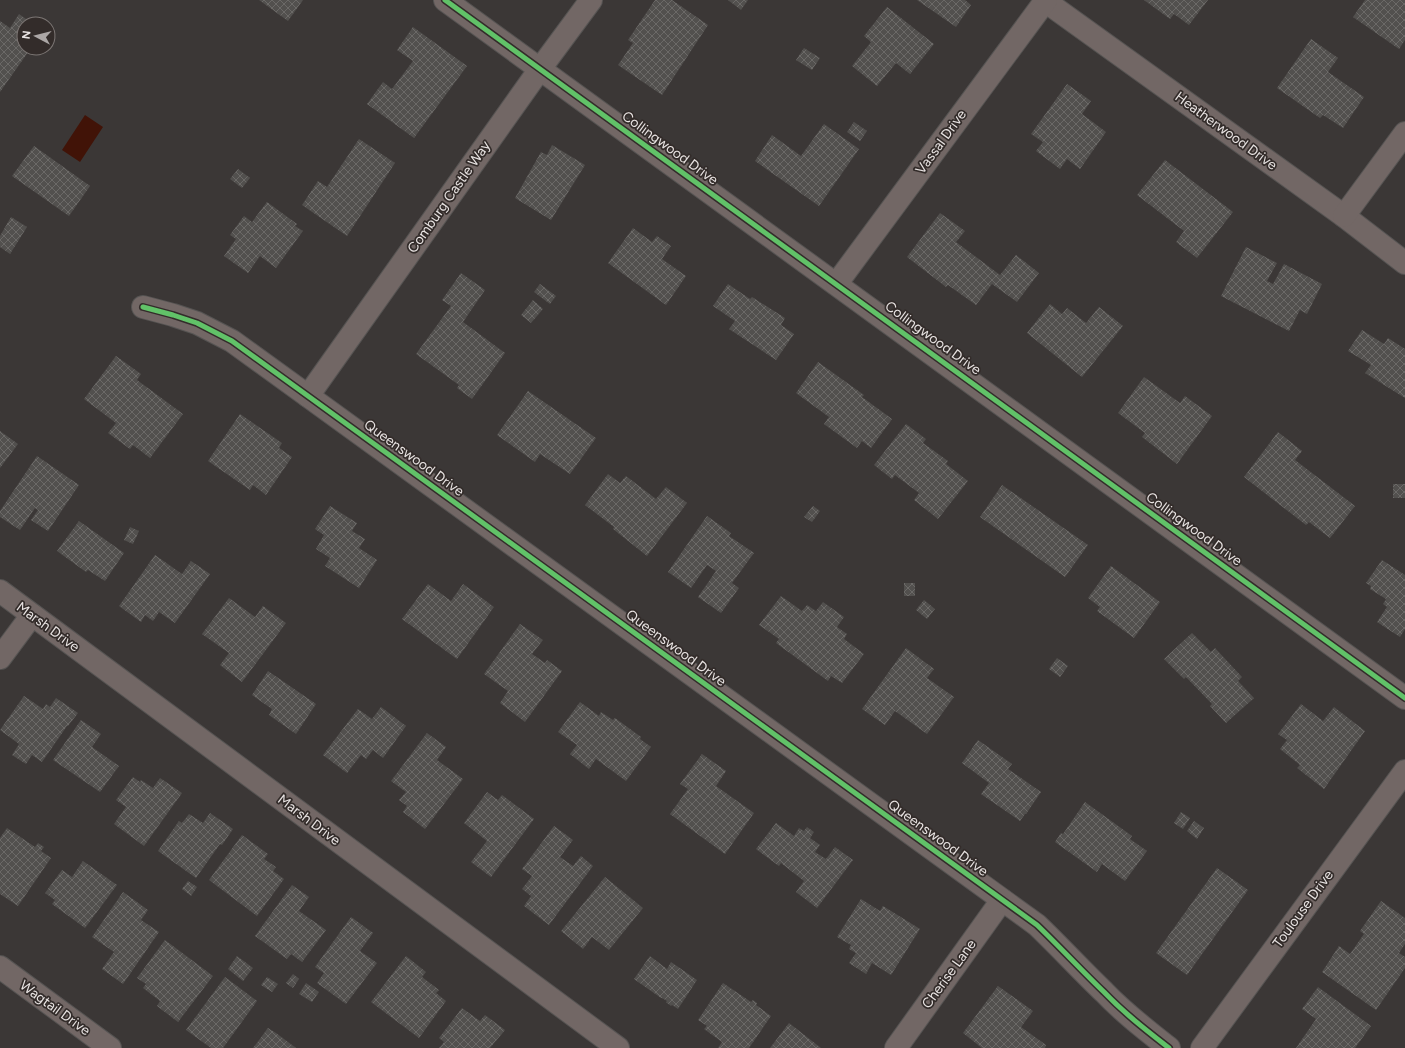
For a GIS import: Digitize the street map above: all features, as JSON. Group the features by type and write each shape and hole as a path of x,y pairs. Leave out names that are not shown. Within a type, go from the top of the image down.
{"street":[{"name":"Collingwood Drive","path":"445,0 837,283 1405,698"},
{"name":"Comburg Castle Way","path":"308,396 540,69 591,0"},
{"name":"Heatherwood Drive","path":"1045,0 1344,216 1405,263"},
{"name":"Vassal Drive","path":"837,283 1045,0"},
{"path":"1344,216 1405,133"},
{"name":"Queenswood Drive","path":"143,307 197,323 232,341 1038,925 1137,1023 1169,1048"},
{"name":"Marsh Drive","path":"0,592 618,1048"},
{"path":"0,658 32,615"},
{"name":"Toulouse Drive","path":"1202,1048 1405,770"},
{"name":"Cherise Lane","path":"896,1048 1002,900"},
{"name":"Wagtail Drive","path":"0,967 110,1048"}],"shaded area":[{"path":"85,115 103,127 80,162 62,150"}],"building":[{"path":"259,0 303,0 288,21"},
{"path":"655,0 672,0 708,25 662,95 618,65 633,43 628,40"},
{"path":"728,0 748,0 741,10"},
{"path":"917,0 965,0 971,5 956,27"},
{"path":"1144,0 1208,0 1189,25 1174,14 1170,19"},
{"path":"1365,0 1405,0 1405,40 1399,49 1353,17"},
{"path":"887,7 934,44 910,74 896,63 877,86 852,66 871,42 864,36"},
{"path":"16,19 16,56 25,56 0,92 0,21 10,28"},
{"path":"413,27 467,66 414,138 367,104 383,82 392,89 413,61 397,50"},
{"path":"1311,39 1338,58 1328,72 1364,97 1343,128 1323,115 1320,118 1277,88"},
{"path":"804,48 820,58 812,70 796,60"},
{"path":"1067,84 1091,101 1082,114 1106,132 1080,169 1067,159 1060,169 1036,151 1043,142 1031,134"},
{"path":"854,122 867,131 860,141 847,132"},
{"path":"824,124 859,149 819,206 755,161 772,135 801,156"},
{"path":"359,139 395,163 347,236 302,205 318,181 327,187"},
{"path":"552,145 585,165 551,220 515,198 541,152 547,155"},
{"path":"34,146 90,186 69,216 12,176"},
{"path":"1165,160 1233,212 1197,258 1176,242 1184,231 1137,195"},
{"path":"238,169 250,178 242,188 230,179"},
{"path":"267,202 297,224 295,226 303,231 276,268 260,256 248,273 224,256 236,239 230,235 244,216 252,222"},
{"path":"940,213 965,231 956,242 1000,275 1016,255 1039,273 1017,302 992,284 976,305 948,285 946,287 907,257"},
{"path":"11,217 27,227 10,254 0,247 0,236"},
{"path":"633,228 652,242 657,236 671,246 662,259 686,276 666,305 608,263"},
{"path":"1246,247 1277,263 1267,281 1273,284 1284,264 1322,284 1307,314 1300,310 1289,331 1221,296"},
{"path":"461,273 485,290 463,322 505,353 472,399 457,388 459,385 416,354 451,306 442,300"},
{"path":"540,284 556,296 550,304 534,292"},
{"path":"728,284 750,299 752,297 785,318 781,325 794,334 776,360 729,329 735,321 713,306"},
{"path":"533,300 543,309 531,323 521,315"},
{"path":"1050,304 1062,314 1067,308 1086,323 1099,307 1123,326 1082,377 1027,333"},
{"path":"1362,330 1384,344 1388,338 1405,349 1405,398 1365,373 1371,365 1348,351"},
{"path":"116,356 141,374 137,380 183,414 150,458 133,445 130,449 108,433 116,423 84,399"},
{"path":"818,362 864,395 862,397 892,419 871,448 862,441 857,448 824,424 829,417 796,393"},
{"path":"1144,377 1180,403 1185,396 1212,416 1177,464 1142,437 1145,433 1118,413"},
{"path":"528,391 596,438 570,474 540,454 535,462 497,435"},
{"path":"240,414 282,443 279,448 292,457 266,495 253,485 250,490 208,461"},
{"path":"906,424 926,439 923,443 948,461 946,464 968,481 938,519 914,500 919,493 895,475 892,479 874,465"},
{"path":"0,431 18,444 0,468"},
{"path":"1278,432 1302,451 1295,460 1355,506 1330,538 1309,522 1306,525 1244,477"},
{"path":"37,456 79,485 48,531 31,520 38,510 35,508 20,530 0,517 0,511"},
{"path":"608,474 620,483 626,476 656,499 666,487 687,503 647,556 613,529 614,527 585,505"},
{"path":"1393,484 1405,484 1405,498 1393,498"},
{"path":"1002,485 1088,545 1065,577 980,517"},
{"path":"330,506 357,523 352,531 365,539 359,548 377,560 359,588 325,566 330,558 316,549 324,535 315,529"},
{"path":"813,506 820,511 812,522 804,517"},
{"path":"707,516 731,533 729,536 754,553 732,583 739,588 721,613 698,597 716,571 707,565 691,588 668,572"},
{"path":"79,521 124,553 105,581 88,570 86,572 57,551"},
{"path":"130,527 139,531 133,544 124,540"},
{"path":"155,555 182,574 191,561 210,574 175,623 159,612 153,621 145,615 141,622 119,606"},
{"path":"1382,560 1405,575 1405,629 1400,637 1377,622 1387,607 1383,604 1386,599 1370,589 1371,586 1366,583"},
{"path":"1111,566 1160,602 1134,638 1097,611 1100,607 1088,598"},
{"path":"904,583 915,583 915,596 904,596"},
{"path":"428,584 451,601 463,584 494,607 457,659 402,619"},
{"path":"781,596 802,611 807,605 816,611 823,602 844,617 837,627 847,634 844,639 864,654 842,683 831,676 828,681 776,643 779,639 759,625"},
{"path":"229,598 255,617 263,606 286,623 242,682 220,665 229,653 202,634"},
{"path":"924,600 935,609 927,619 916,610"},
{"path":"520,624 543,640 532,654 545,663 547,660 562,671 525,722 500,703 508,691 484,674"},
{"path":"1192,633 1211,652 1215,648 1242,677 1238,681 1254,698 1226,723 1210,706 1212,704 1186,677 1184,679 1164,659"},
{"path":"906,648 934,669 927,678 954,697 927,734 895,711 885,725 862,709"},
{"path":"1057,658 1068,666 1060,677 1049,669"},
{"path":"268,671 316,704 296,734 269,715 272,709 252,695"},
{"path":"24,696 43,709 46,704 50,707 56,698 78,713 42,762 32,755 26,764 12,755 19,744 0,730"},
{"path":"580,702 599,716 601,712 613,720 615,718 641,737 640,739 651,747 626,781 596,759 589,769 570,754 577,745 558,732"},
{"path":"1301,704 1323,721 1334,707 1365,731 1324,789 1297,768 1300,765 1280,749 1287,740 1278,734"},
{"path":"381,707 406,726 383,758 373,750 366,759 361,755 347,773 323,755 358,709 372,719"},
{"path":"81,720 101,734 92,747 119,766 100,792 53,760"},
{"path":"427,733 446,747 437,760 463,779 425,829 403,812 407,806 399,800 406,792 391,781"},
{"path":"978,740 1012,764 1008,769 1041,792 1020,821 981,794 989,783 962,763"},
{"path":"702,754 726,771 716,786 754,813 725,854 670,814 688,789 680,784"},
{"path":"133,777 140,782 141,780 153,788 160,778 182,793 144,846 114,824 126,807 116,800"},
{"path":"487,792 498,800 502,795 534,819 491,877 471,862 487,841 464,823"},
{"path":"1085,802 1132,836 1130,839 1147,851 1125,881 1102,864 1097,872 1055,842 1061,833 1063,834"},
{"path":"1181,812 1190,818 1183,829 1174,823"},
{"path":"210,813 233,829 222,845 220,844 196,878 158,851 179,821 182,823 189,814 203,823"},
{"path":"1194,821 1204,828 1197,839 1187,831"},
{"path":"776,823 794,836 799,828 804,831 807,827 814,832 810,838 820,845 815,852 826,859 835,847 853,860 817,908 796,892 804,881 781,863 779,866 756,849"},
{"path":"554,826 573,840 560,857 573,866 581,856 593,866 549,925 524,906 531,896 522,889 532,876 522,869"},
{"path":"7,828 35,847 38,843 44,847 41,851 51,858 18,906 0,894 0,838"},
{"path":"242,835 268,854 264,859 276,867 273,871 284,879 257,916 209,880"},
{"path":"83,861 117,885 85,928 52,904 55,900 45,893 62,870 72,877"},
{"path":"1217,868 1248,890 1187,975 1156,953"},
{"path":"605,877 643,908 609,950 592,937 583,949 561,931"},
{"path":"188,881 197,887 191,896 182,889"},
{"path":"292,885 309,897 299,911 326,930 302,962 291,954 287,959 255,936"},
{"path":"123,892 148,910 141,920 159,932 123,984 102,969 114,952 92,937"},
{"path":"861,899 880,911 883,906 920,929 891,975 872,963 866,974 849,963 856,953 849,949 851,945 837,937"},
{"path":"1381,901 1405,918 1405,944 1399,953 1405,957 1405,968 1376,1010 1322,972 1339,946 1350,954 1364,934 1360,931"},
{"path":"351,917 373,933 360,951 377,963 346,1004 317,983 324,973 315,967"},
{"path":"165,940 213,976 178,1022 157,1006 160,1001 143,988 146,984 137,978"},
{"path":"237,956 253,968 243,981 228,969"},
{"path":"406,956 426,972 422,977 439,990 436,993 446,1001 419,1038 371,1002"},
{"path":"650,956 667,969 671,962 697,980 678,1009 672,1005 671,1006 666,1002 667,1001 634,979"},
{"path":"293,974 299,979 293,988 286,983"},
{"path":"225,977 257,1001 223,1048 211,1048 186,1030"},
{"path":"267,977 278,984 272,992 261,985"},
{"path":"306,983 319,992 312,1002 299,994"},
{"path":"723,983 751,1002 753,1000 757,1003 756,1005 771,1016 749,1048 718,1048 722,1042 704,1029 707,1026 698,1020"},
{"path":"998,986 1033,1011 1021,1027 1046,1045 1045,1048 982,1048 963,1033"},
{"path":"1318,987 1371,1026 1355,1048 1296,1048 1316,1019 1302,1009"},
{"path":"462,1008 480,1021 485,1015 505,1030 490,1048 439,1048 444,1042 439,1038"},
{"path":"789,1023 821,1048 770,1048"},
{"path":"268,1028 276,1033 296,1048 253,1048"}],"cycle path":[{"path":"445,0 1405,698"},
{"path":"143,307 197,323 232,341 1037,925 1119,1007 1169,1048"}]}
